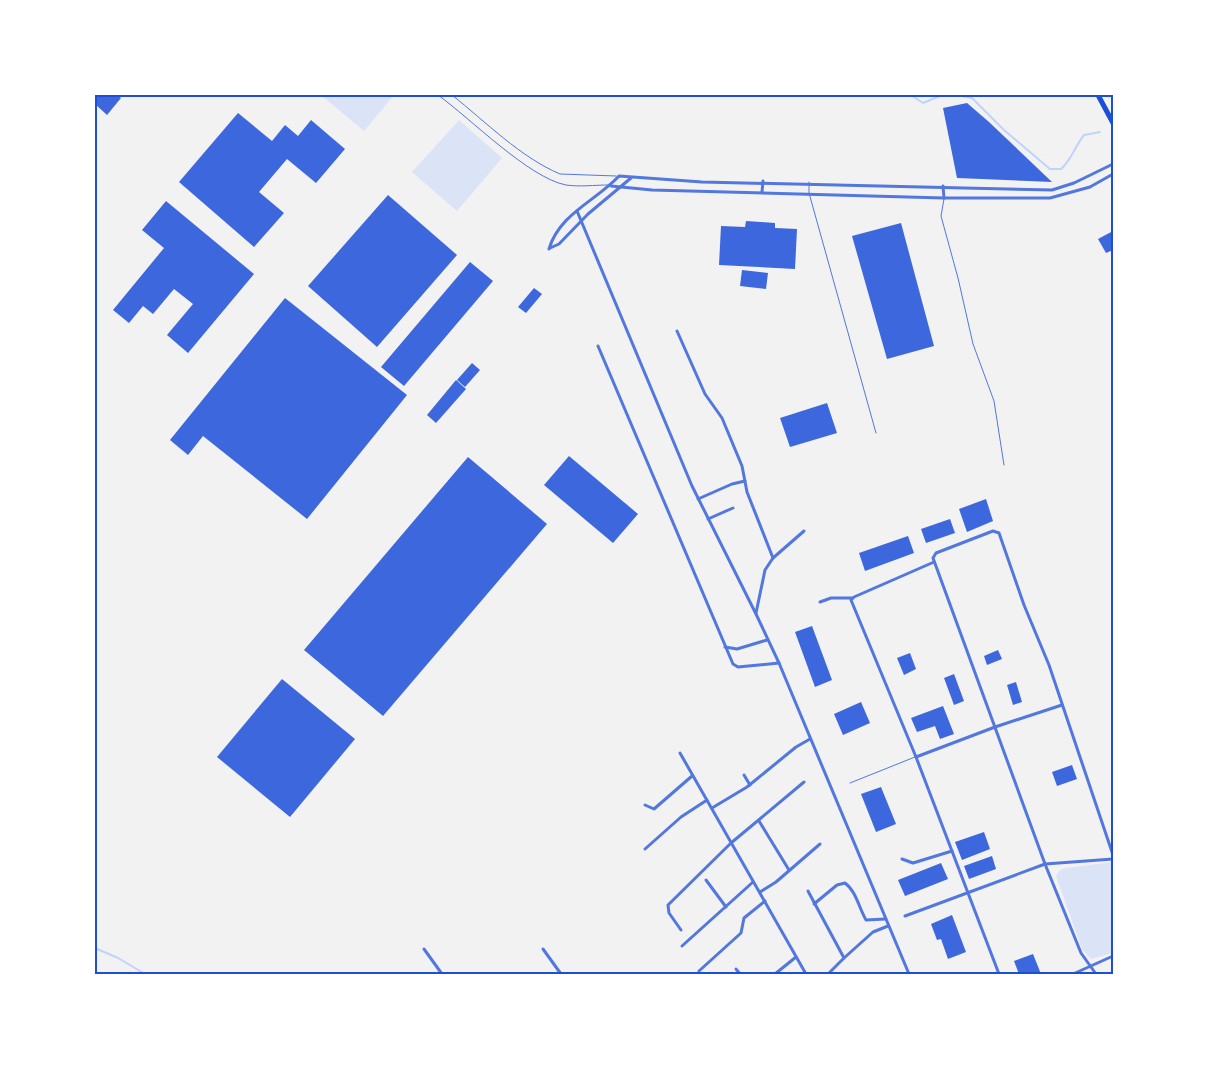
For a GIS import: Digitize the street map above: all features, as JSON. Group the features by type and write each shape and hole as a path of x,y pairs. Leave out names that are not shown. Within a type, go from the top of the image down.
{"highway":[{"path":"1098,95 1113,123"}],"street":[{"path":"632,178 581,221 559,244 549,249 553,236 569,216 610,186 619,176 702,182 809,182 1052,190 1065,187 1113,164"},
{"path":"610,186 652,190 944,198 1061,196 1090,187 1113,174"},
{"path":"762,192 763,181"},
{"path":"943,186 944,198"},
{"path":"985,188 986,197"},
{"path":"577,211 698,499 779,663 908,974"},
{"path":"677,331 705,394 722,418 742,466 747,492 773,558"},
{"path":"598,346 732,664 738,666 779,663"},
{"path":"698,499 732,484 745,481"},
{"path":"708,519 732,508"},
{"path":"1096,974 1081,953 1045,864 932,558 936,553 997,531 1049,664 1095,796 1113,855"},
{"path":"756,614 765,570 773,558 804,532"},
{"path":"820,602 831,598 852,598 934,562"},
{"path":"852,598 1000,974"},
{"path":"725,647 737,649 767,640"},
{"path":"916,757 995,727 1062,705"},
{"path":"712,808 750,785 796,747 810,739"},
{"path":"680,753 806,974"},
{"path":"744,775 750,785"},
{"path":"645,805 654,809 692,776"},
{"path":"681,930 668,913 668,905 731,843 804,782"},
{"path":"645,849 681,817 707,800"},
{"path":"759,821 789,870"},
{"path":"760,892 820,844"},
{"path":"902,859 913,863 952,851"},
{"path":"905,916 1045,864 1113,859"},
{"path":"706,880 726,907"},
{"path":"682,946 753,882"},
{"path":"814,904 837,885 845,883 852,888 866,920 885,920"},
{"path":"808,891 844,958"},
{"path":"699,971 741,933 744,918 765,901"},
{"path":"828,974 873,932 888,926"},
{"path":"424,949 442,974"},
{"path":"543,949 561,974"},
{"path":"1073,974 1113,956"},
{"path":"775,974 796,958"},
{"path":"736,969 740,974"}],"lane":[{"path":"438,95 519,160 544,175 566,185 610,186"},
{"path":"452,95 525,153 554,172 560,174 619,176"},
{"path":"809,182 809,193 876,433"},
{"path":"944,198 941,216 973,344 994,401 1004,465"},
{"path":"850,783 916,757"}],"shaded area":[{"path":"321,95 394,95 364,131"},
{"path":"459,120 502,158 457,211 412,172"},
{"path":"1113,862 1113,953 1091,959 1082,949 1056,876 1060,870 1066,868"}],"building":[{"path":"95,95 117,95 121,98 107,115 95,104"},
{"path":"967,103 1052,182 957,178 943,108"},
{"path":"238,113 272,141 285,125 298,136 311,120 345,149 316,183 287,159 259,192 284,213 254,247 179,182"},
{"path":"388,195 457,255 377,347 308,286"},
{"path":"166,201 254,274 188,353 167,335 193,304 174,289 153,314 143,306 129,323 113,310 164,248 142,230"},
{"path":"746,221 775,223 775,228 797,229 795,269 719,265 721,226 745,227"},
{"path":"901,223 934,346 887,359 852,236"},
{"path":"1113,231 1113,250 1106,253 1098,239"},
{"path":"470,262 493,281 404,386 381,367"},
{"path":"742,270 768,273 766,289 740,286"},
{"path":"534,288 542,294 526,313 518,307"},
{"path":"285,298 407,395 307,519 203,436 188,455 170,440"},
{"path":"472,363 480,370 465,387 457,380"},
{"path":"456,380 466,389 436,423 427,415"},
{"path":"827,403 837,433 790,447 780,418"},
{"path":"569,456 638,514 613,543 544,485"},
{"path":"468,457 547,524 383,716 304,650"},
{"path":"986,499 993,521 967,532 959,509"},
{"path":"950,519 955,533 926,543 921,529"},
{"path":"908,536 914,553 865,571 859,553"},
{"path":"812,626 832,680 815,687 795,632"},
{"path":"998,650 1002,659 987,665 984,656"},
{"path":"910,653 916,669 904,675 897,658"},
{"path":"954,674 964,701 954,705 944,678"},
{"path":"282,679 355,739 290,817 217,757"},
{"path":"1016,682 1022,702 1013,705 1007,685"},
{"path":"861,702 870,723 843,735 834,714"},
{"path":"943,706 954,734 940,739 935,726 917,732 911,718"},
{"path":"1072,765 1077,779 1057,786 1052,772"},
{"path":"881,787 896,824 876,832 861,794"},
{"path":"984,832 990,849 962,860 955,842"},
{"path":"992,856 996,869 969,879 964,866"},
{"path":"941,863 948,879 905,896 898,880"},
{"path":"952,915 966,952 948,959 941,939 937,940 931,924"},
{"path":"1033,954 1041,974 1019,974 1014,961"}],"waterway":[{"path":"911,95 923,103 942,95"},
{"path":"956,95 972,98 1004,130 1050,169 1061,169 1084,135 1100,132"},
{"path":"95,948 118,958 145,974"}]}
